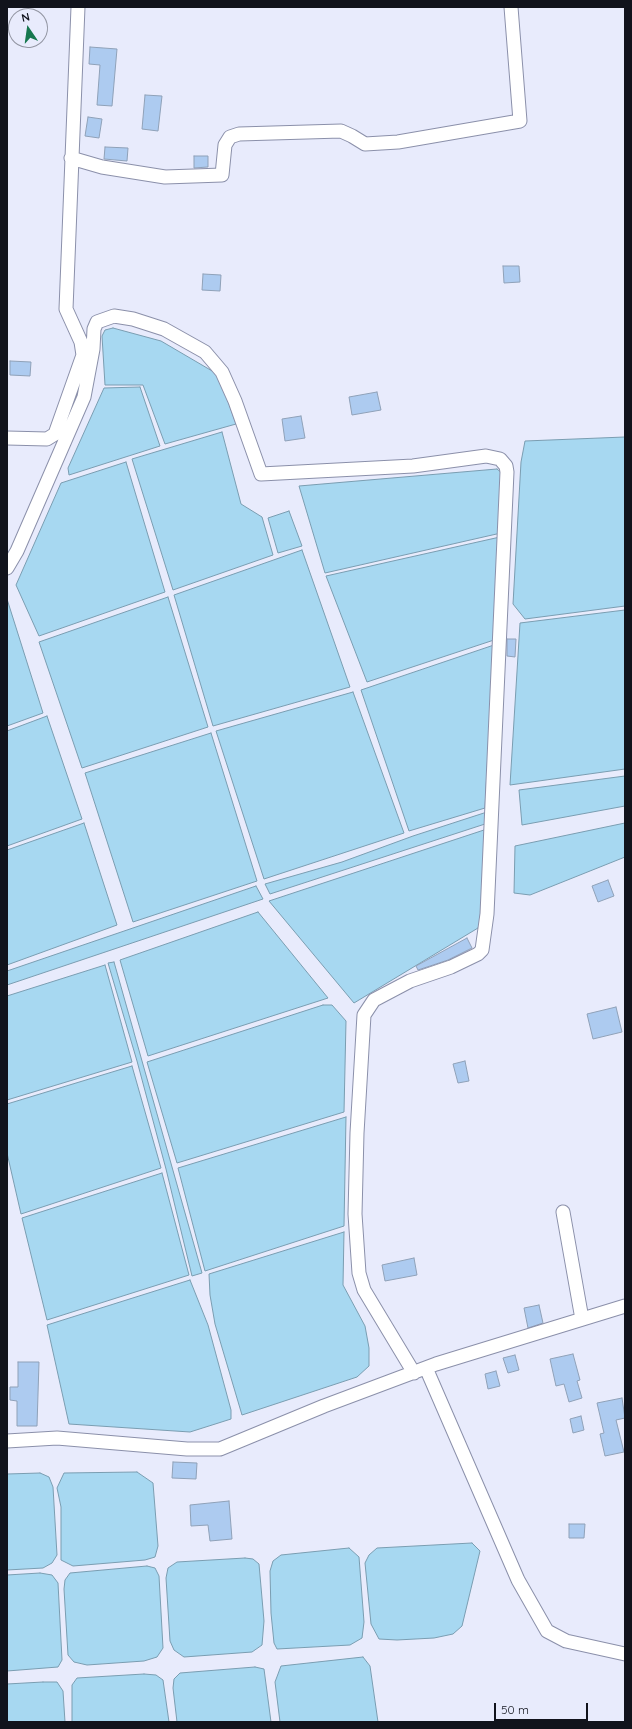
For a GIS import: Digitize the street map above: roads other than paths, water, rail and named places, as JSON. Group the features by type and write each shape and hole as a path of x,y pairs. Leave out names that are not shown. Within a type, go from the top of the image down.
{"street":[{"path":"7,438 47,439 55,434 83,355 81,342 66,310 78,7"},
{"path":"71,158 102,167 165,177 222,175 225,145 230,137 238,134 341,131 365,144 398,142 520,121 511,7"},
{"path":"7,568 17,551 84,397 93,349 94,329 97,322 114,316 133,319 164,329 205,352 222,372 235,402 261,474 413,466 486,456 500,459 506,466 507,472 487,914 482,950 478,954 451,967 410,981 374,1000 364,1015 357,1133 355,1214 359,1273 364,1290 420,1370 518,1580 547,1631 566,1641 625,1654"},
{"path":"562,1212 582,1319"},
{"path":"7,1441 57,1438 186,1449 220,1449 324,1406 420,1370 625,1306"}],"water":[{"path":"113,328 161,341 219,375 236,424 165,444 143,385 105,385 102,336 105,330"},
{"path":"140,387 160,446 69,475 68,468 104,388"},
{"path":"222,432 241,504 262,517 273,555 173,590 132,459"},
{"path":"625,437 625,606 525,619 513,604 521,462 525,441"},
{"path":"126,462 165,592 39,636 16,585 61,483"},
{"path":"497,469 503,474 501,533 325,573 299,486"},
{"path":"289,511 302,546 278,553 268,518"},
{"path":"500,537 494,640 367,682 326,576"},
{"path":"302,550 350,687 213,726 174,595"},
{"path":"168,597 208,727 82,768 39,642"},
{"path":"7,599 43,713 7,726"},
{"path":"625,610 625,769 510,785 520,623"},
{"path":"494,645 485,808 409,831 361,690"},
{"path":"353,692 404,833 264,879 216,731"},
{"path":"47,716 82,819 7,846 7,731"},
{"path":"211,733 257,881 133,922 85,773"},
{"path":"625,776 625,806 522,825 519,790"},
{"path":"487,812 485,824 270,894 265,884 342,862 413,836"},
{"path":"84,823 117,925 7,965 7,850"},
{"path":"625,823 625,857 530,895 514,893 515,846"},
{"path":"487,829 484,916 478,928 354,1003 269,901"},
{"path":"256,886 263,899 7,985 7,971"},
{"path":"258,912 328,998 148,1056 120,960"},
{"path":"114,962 202,1273 192,1276 166,1169 137,1061 108,963"},
{"path":"105,965 132,1062 7,1100 7,996"},
{"path":"323,1005 332,1005 346,1021 344,1112 177,1163 147,1062"},
{"path":"132,1066 161,1168 21,1214 7,1153 7,1104"},
{"path":"346,1117 344,1226 205,1271 178,1168"},
{"path":"162,1173 189,1275 47,1320 22,1218"},
{"path":"344,1232 343,1285 365,1326 369,1348 369,1366 357,1377 242,1415 215,1324 210,1295 209,1274"},
{"path":"190,1280 208,1325 231,1410 231,1419 190,1432 69,1424 47,1325"},
{"path":"137,1472 153,1483 158,1546 155,1557 145,1560 73,1566 61,1560 61,1507 57,1488 64,1473"},
{"path":"40,1473 49,1477 53,1487 57,1555 52,1563 43,1568 7,1570 7,1474"},
{"path":"472,1543 480,1551 462,1626 453,1634 434,1638 397,1640 379,1639 371,1624 365,1563 369,1555 377,1548"},
{"path":"349,1548 359,1557 364,1622 362,1638 350,1645 277,1649 274,1643 271,1613 270,1571 273,1561 281,1555"},
{"path":"245,1558 253,1559 259,1564 264,1621 262,1645 252,1652 184,1657 174,1650 170,1641 166,1578 168,1568 177,1562"},
{"path":"147,1566 155,1568 159,1576 163,1648 157,1657 144,1661 87,1665 74,1662 68,1655 64,1589 65,1580 70,1573"},
{"path":"40,1573 52,1575 58,1583 62,1660 58,1667 7,1671 7,1575"},
{"path":"363,1657 370,1666 378,1722 280,1722 275,1682 281,1666"},
{"path":"255,1667 264,1669 271,1722 177,1722 173,1688 174,1679 180,1673"},
{"path":"144,1674 156,1675 163,1680 169,1722 72,1722 72,1685 77,1678"},
{"path":"57,1682 63,1691 65,1722 7,1722 7,1684"}]}
